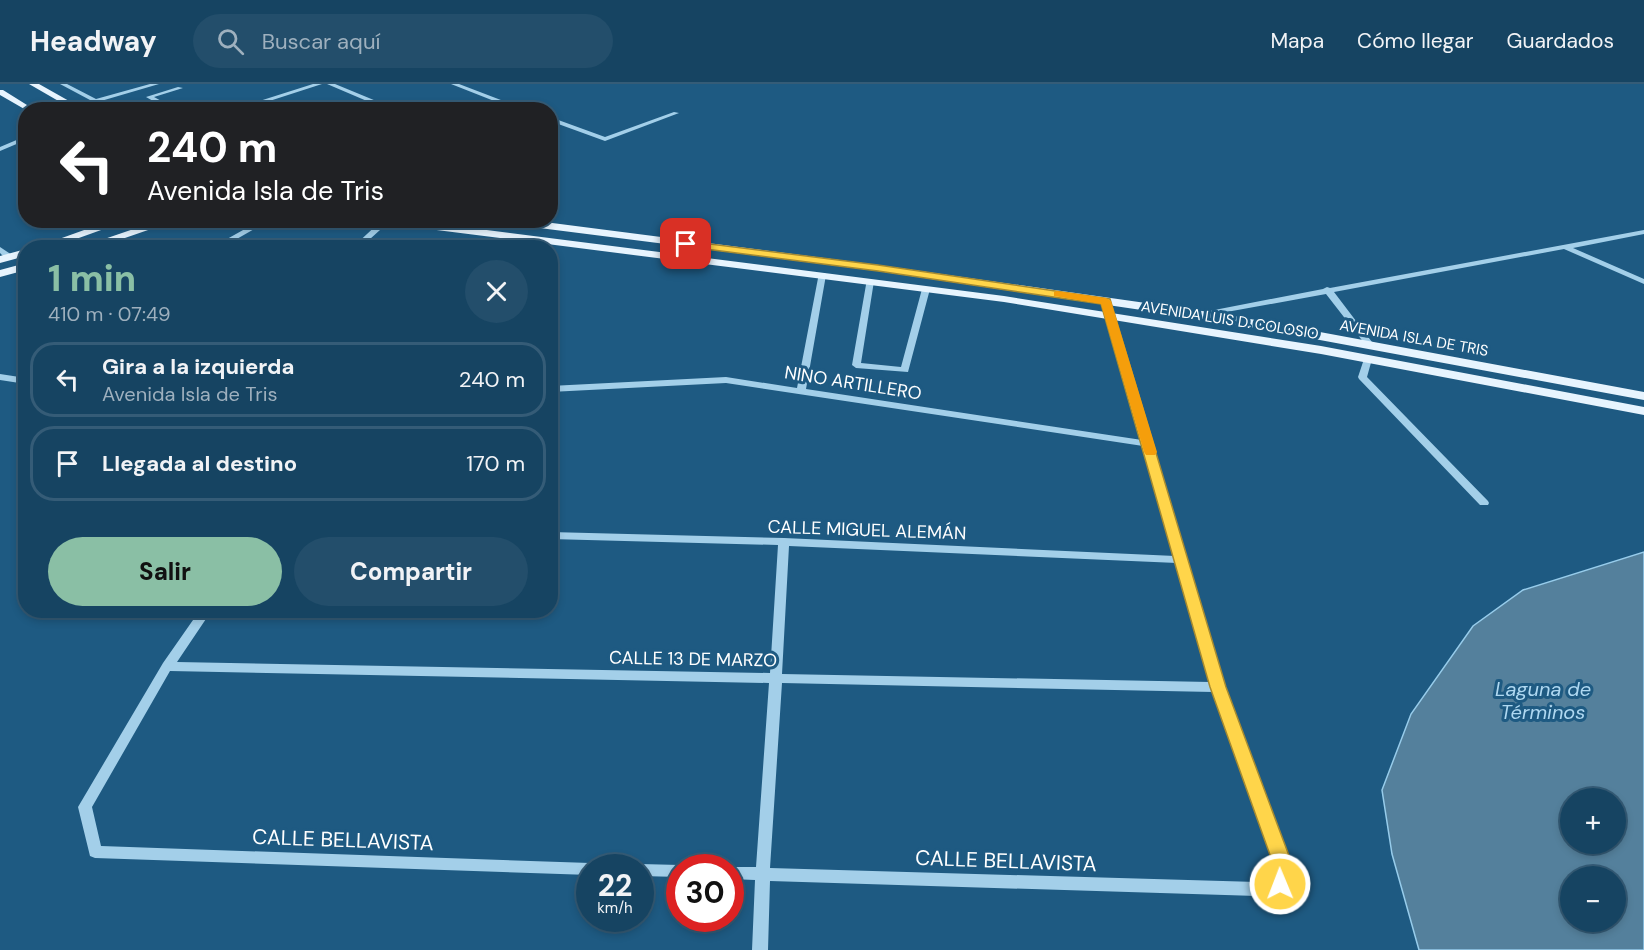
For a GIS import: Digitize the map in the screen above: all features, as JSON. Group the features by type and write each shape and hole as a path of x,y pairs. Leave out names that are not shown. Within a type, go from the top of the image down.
{"main road":[{"path":"33,84 67,102"},
{"path":"0,92 18,102"},
{"name":"AVENIDA ISLA DE TRIS","path":"558,227 878,268 1198,315 1644,396"},
{"path":"63,240 100,228"},
{"path":"108,240 147,228"},
{"name":"AVENIDA LUIS D. COLOSIO","path":"443,228 539,240"},
{"name":"AVENIDA LUIS D. COLOSIO","path":"558,242 870,281 1111,316 1368,359 1644,411"},
{"path":"0,274 18,268"}],"street":[{"path":"63,84 99,102"},
{"path":"91,102 156,84"},
{"path":"159,102 149,97 180,88 171,84"},
{"path":"260,102 319,84"},
{"path":"330,84 375,102"},
{"path":"454,84 502,102"},
{"path":"558,122 605,139 676,113"},
{"path":"0,149 18,141"},
{"path":"229,240 252,228"},
{"path":"364,240 378,228"},
{"path":"1198,315 1644,232"},
{"path":"1564,247 1644,282"},
{"path":"0,249 5,258"},
{"path":"801,392 822,275"},
{"path":"870,281 856,365 905,370 926,289"},
{"path":"1327,290 1371,346"},
{"path":"1106,301 1218,687"},
{"path":"1368,359 1362,377 1484,503"},
{"path":"0,377 18,380"},
{"name":"NINO ARTILLERO","path":"558,389 726,380 1148,444"},
{"name":"CALLE MIGUEL ALEMÁN","path":"558,535 784,542 1182,560"},
{"path":"760,950 762,874 778,679 784,542"},
{"path":"167,666 201,618"},
{"name":"CALLE 13 DE MARZO","path":"167,666 1218,687"},
{"name":"CALLE BELLAVISTA","path":"167,666 85,807 94,852 576,868"},
{"name":"CALLE BELLAVISTA","path":"744,873 1257,889 1280,884 1284,869 1218,687"}],"water":[{"name":"Laguna de Términos","path":"1644,552 1644,950 1419,950 1392,854 1382,790 1411,714 1473,626 1523,590"}],"slow traffic":[{"path":"1057,294 1106,301 1151,452"}],"route":[{"path":"686,244 878,268 1106,301 1218,687 1284,869 1280,884"}]}
